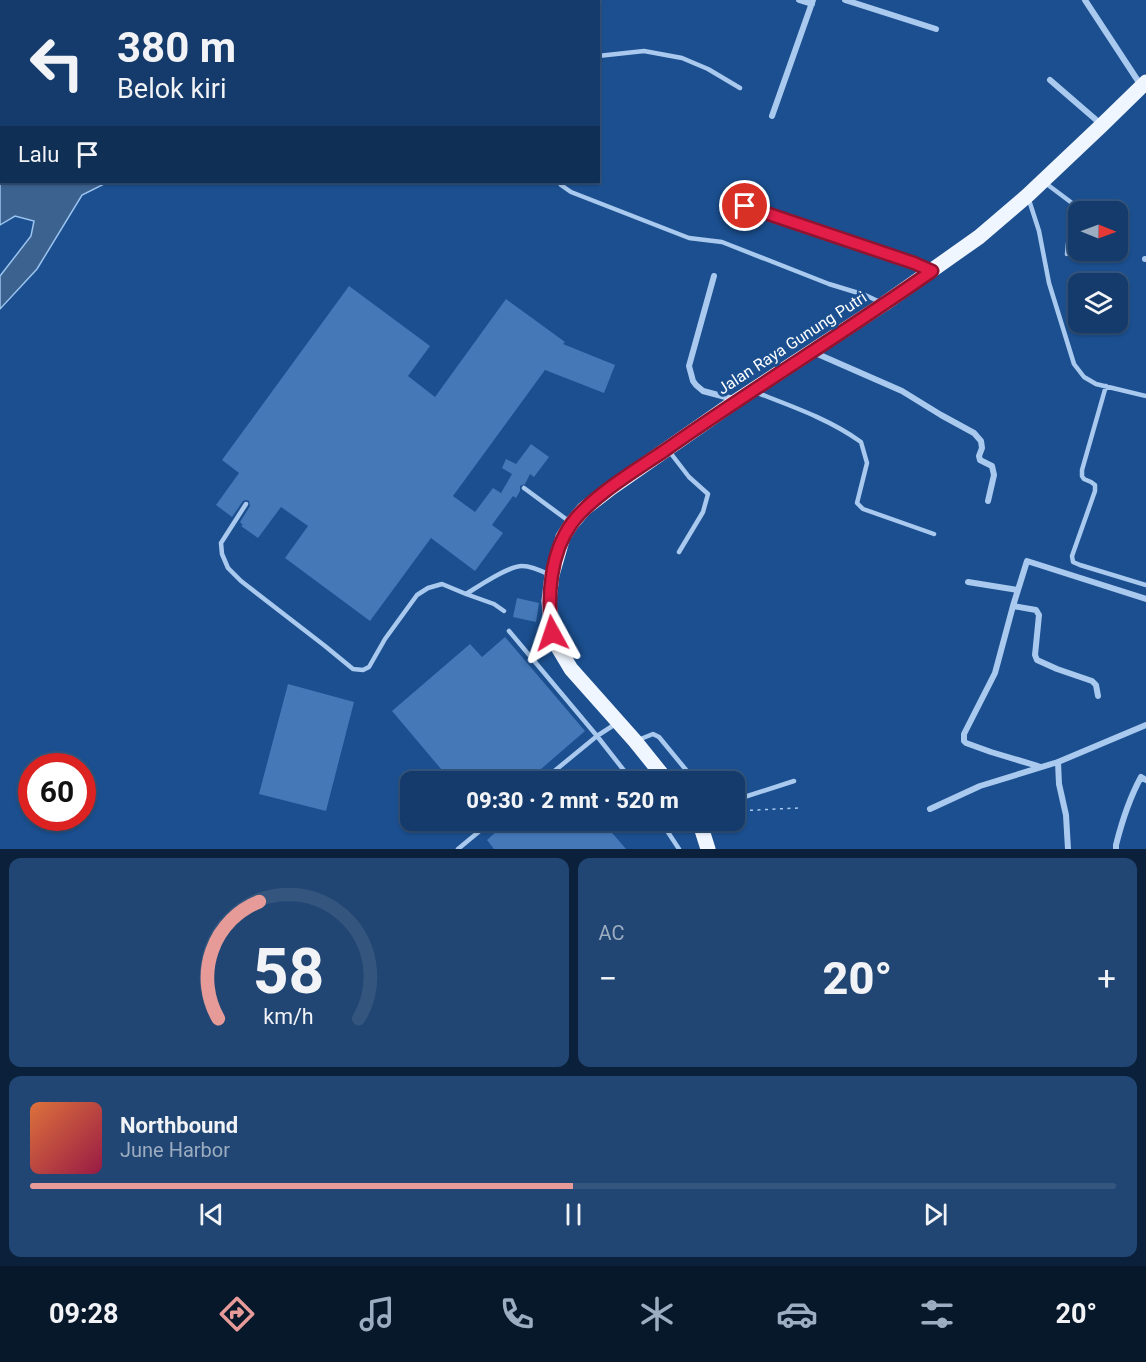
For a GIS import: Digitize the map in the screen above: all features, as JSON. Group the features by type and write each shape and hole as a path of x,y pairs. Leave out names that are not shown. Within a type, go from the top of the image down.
{"main road":[{"name":"Jalan Raya Gunung Putri","path":"659,771 572,669 552,633 549,601 552,575 563,537 572,523 584,509 667,448 736,400 884,304 979,237 1028,195 1144,87"},
{"path":"702,831 708,849"}],"street":[{"path":"772,116 812,2 799,0"},
{"path":"845,0 858,2 936,29"},
{"path":"1087,1 1144,87"},
{"path":"1050,80 1102,125"},
{"path":"745,206 932,271"},
{"path":"714,276 689,366 693,381 703,391 736,400"},
{"path":"812,352 902,392 974,432 981,441 980,460 992,466 994,475 988,501"},
{"path":"1041,767 966,743 964,738 995,673 1027,561 1146,599"},
{"path":"968,582 1018,590"},
{"path":"1013,606 1036,610 1039,615 1035,655 1037,660 1092,681 1096,685 1098,696"},
{"path":"930,809 980,786 1058,762 1143,727 1146,734"},
{"path":"1058,762 1059,784 1066,815 1068,849"},
{"path":"1116,849 1130,796 1143,779 1146,769"}],"lane":[{"path":"600,56 644,51 682,58 708,69 740,88"},
{"path":"1043,181 1072,203 1074,215 1070,223 1066,254"},
{"path":"560,183 571,192 689,238 722,242 884,304"},
{"path":"1028,195 1039,231 1049,283 1074,364 1084,377 1096,384 1146,396"},
{"path":"1106,386 1082,470 1082,476 1095,485 1095,491 1072,556 1073,562 1146,585"},
{"path":"752,390 795,407 849,433 861,442 867,463 857,503 859,507 934,534"},
{"path":"667,448 689,477 708,494 704,512 679,552"},
{"path":"524,488 572,523"},
{"path":"246,504 221,543 222,554 228,568 241,581 352,669 363,670 369,666 385,639 417,595 428,588 442,584 494,604 504,611"},
{"path":"466,594 510,569 522,566 552,575"},
{"path":"509,631 624,771"},
{"path":"554,771 618,722"},
{"path":"635,741 652,734 659,737 687,771"},
{"path":"745,797 794,781"},
{"path":"458,849 480,831"},
{"path":"667,831 679,849"}],"path":[{"path":"745,811 798,808"}],"water":[{"path":"0,183 106,183 82,195 37,269 0,309 0,276 31,236 34,221 15,216 0,225"}],"building":[{"path":"349,286 430,346 408,376 435,397 506,299 565,342 563,344 615,365 604,393 545,370 453,496 475,512 493,488 501,493 512,474 502,468 506,459 516,464 531,444 549,457 534,477 530,474 525,484 520,486 516,498 513,496 492,525 503,533 475,571 431,538 370,621 285,558 308,526 281,507 258,538 241,526 243,525 240,522 250,506 249,501 243,501 232,517 216,505 239,473 222,460"},
{"path":"517,598 539,603 536,622 513,617"},
{"path":"505,637 585,731 539,771 443,771 392,711 470,644 482,657"},
{"path":"288,684 354,702 326,811 259,794"},
{"path":"497,831 610,831 626,849 494,849 487,840"}],"route":[{"path":"552,633 549,601 556,556 563,537 584,509 736,400 932,271 745,206"}]}
